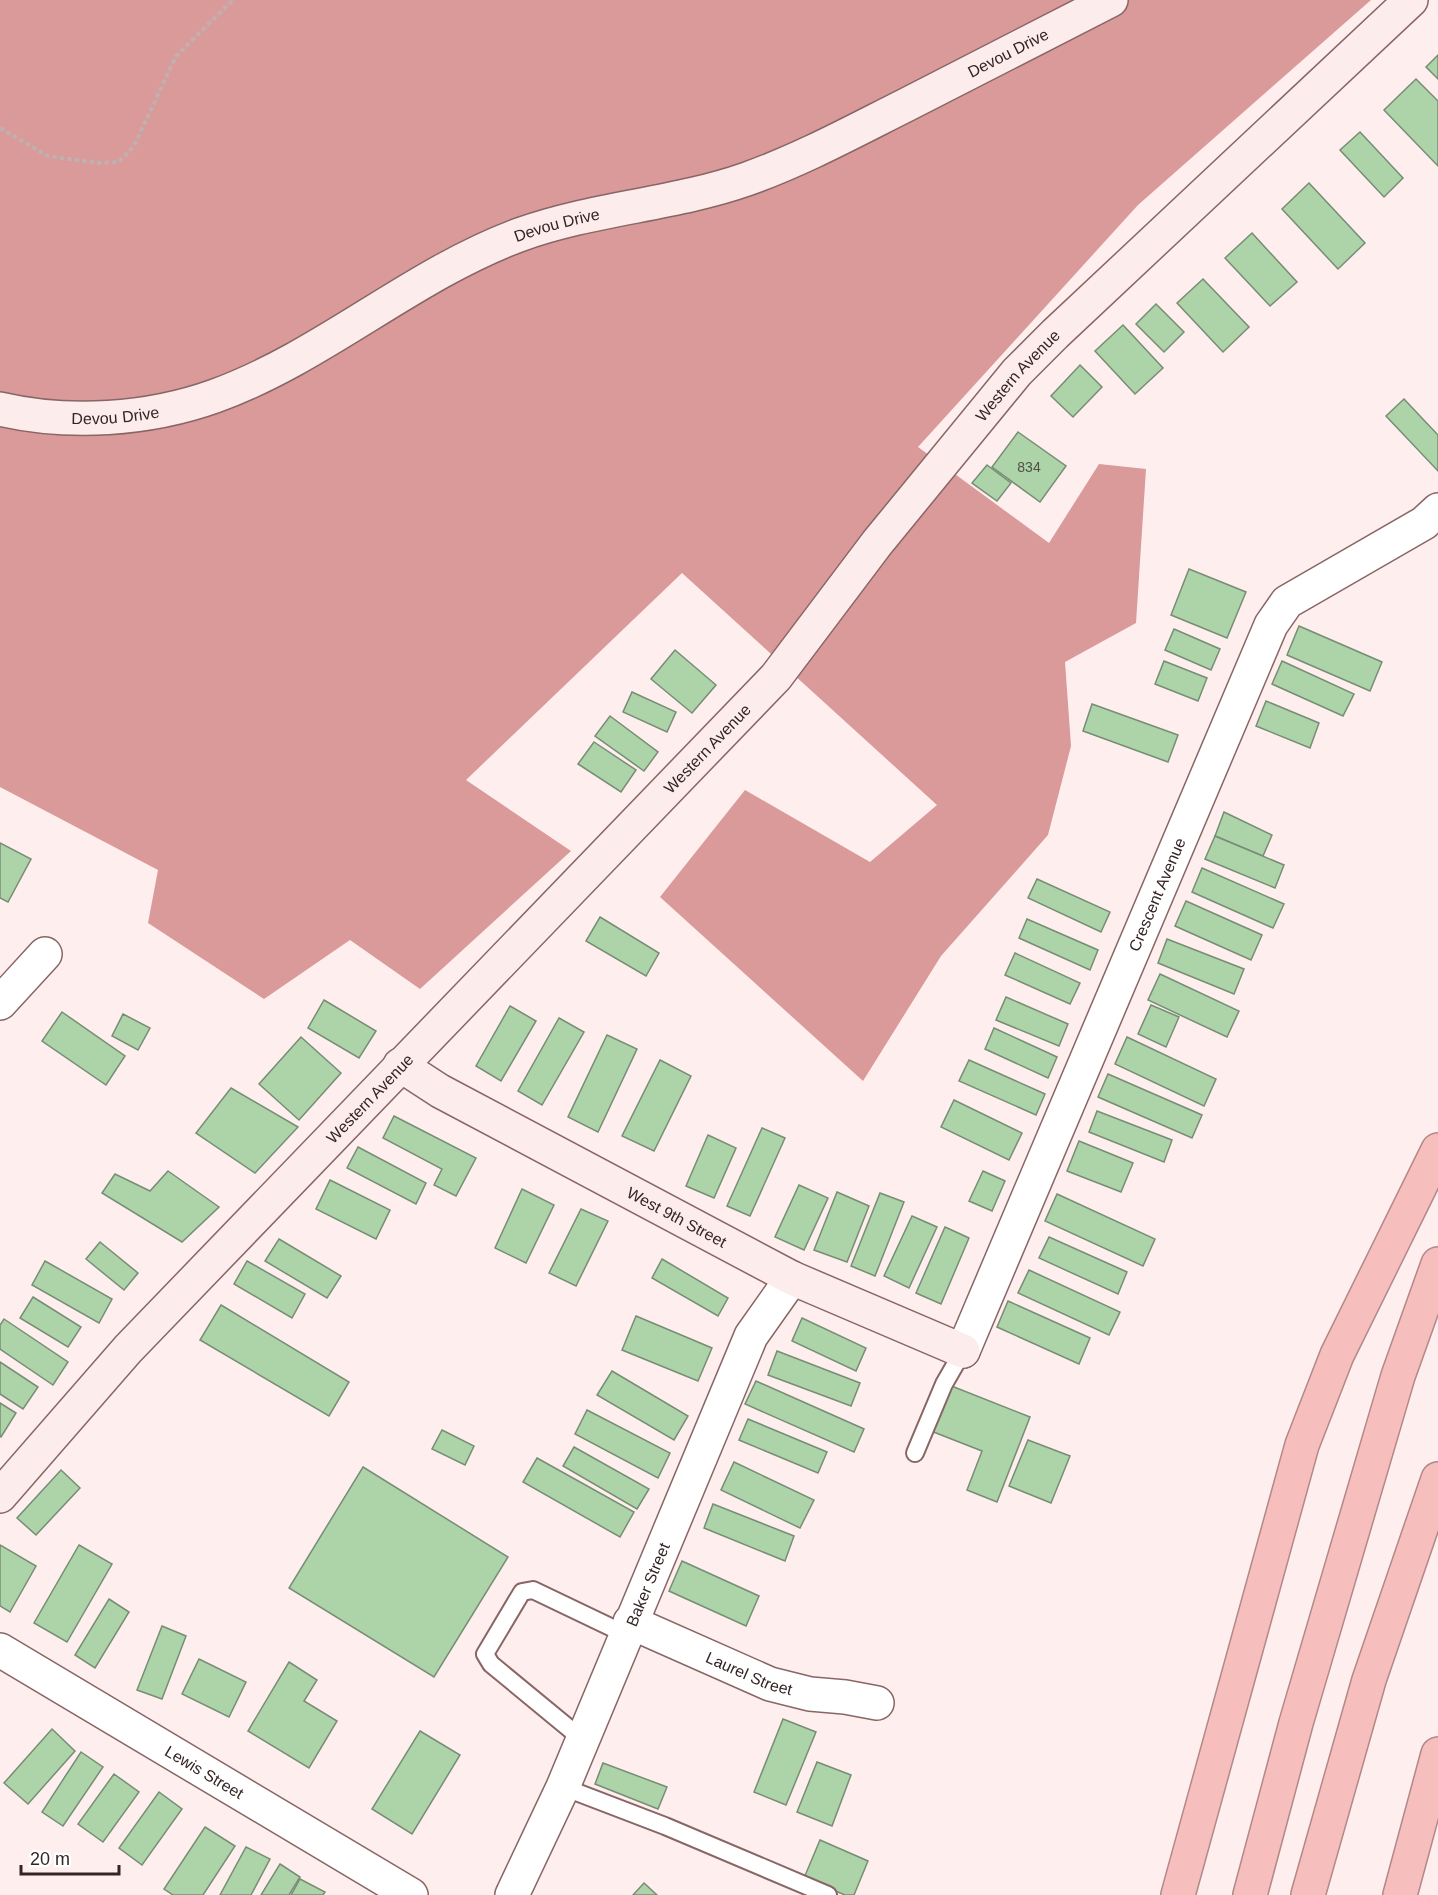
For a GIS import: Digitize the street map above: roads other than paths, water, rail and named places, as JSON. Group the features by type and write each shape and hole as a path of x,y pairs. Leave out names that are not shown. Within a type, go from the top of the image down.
{"highway":[{"path":"1178,1895 1302,1445 1338,1355 1438,1150"},
{"path":"1250,1895 1331,1603 1398,1376 1438,1264"},
{"path":"1308,1895 1369,1680 1438,1479"},
{"path":"1400,1895 1438,1754"}],"street":[{"name":"Devou Drive","path":"0,409 17,413 90,418 144,414 214,396 276,367 439,272 518,235 581,217 688,196 748,178 817,150 1111,0"},
{"name":"Western Avenue","path":"0,1496 128,1349 776,677 877,543 1017,372 1054,334 1411,0"},
{"name":"Crescent Avenue","path":"963,1351 1271,625 1287,602 1424,523 1438,510"},
{"path":"0,1003 45,954"},
{"name":"West 9th Street","path":"400,1065 440,1091 792,1278 963,1351"},
{"name":"Baker Street","path":"512,1895 562,1787 751,1336 792,1278"},
{"name":"Laurel Street","path":"627,1628 770,1684 810,1694 877,1703"},
{"name":"Lewis Street","path":"0,1650 411,1895"}],"lane":[{"path":"915,1453 944,1384 963,1351"},
{"path":"582,1739 490,1664 486,1654 522,1592 533,1590 627,1628"},
{"path":"562,1787 665,1826 828,1895"}]}
